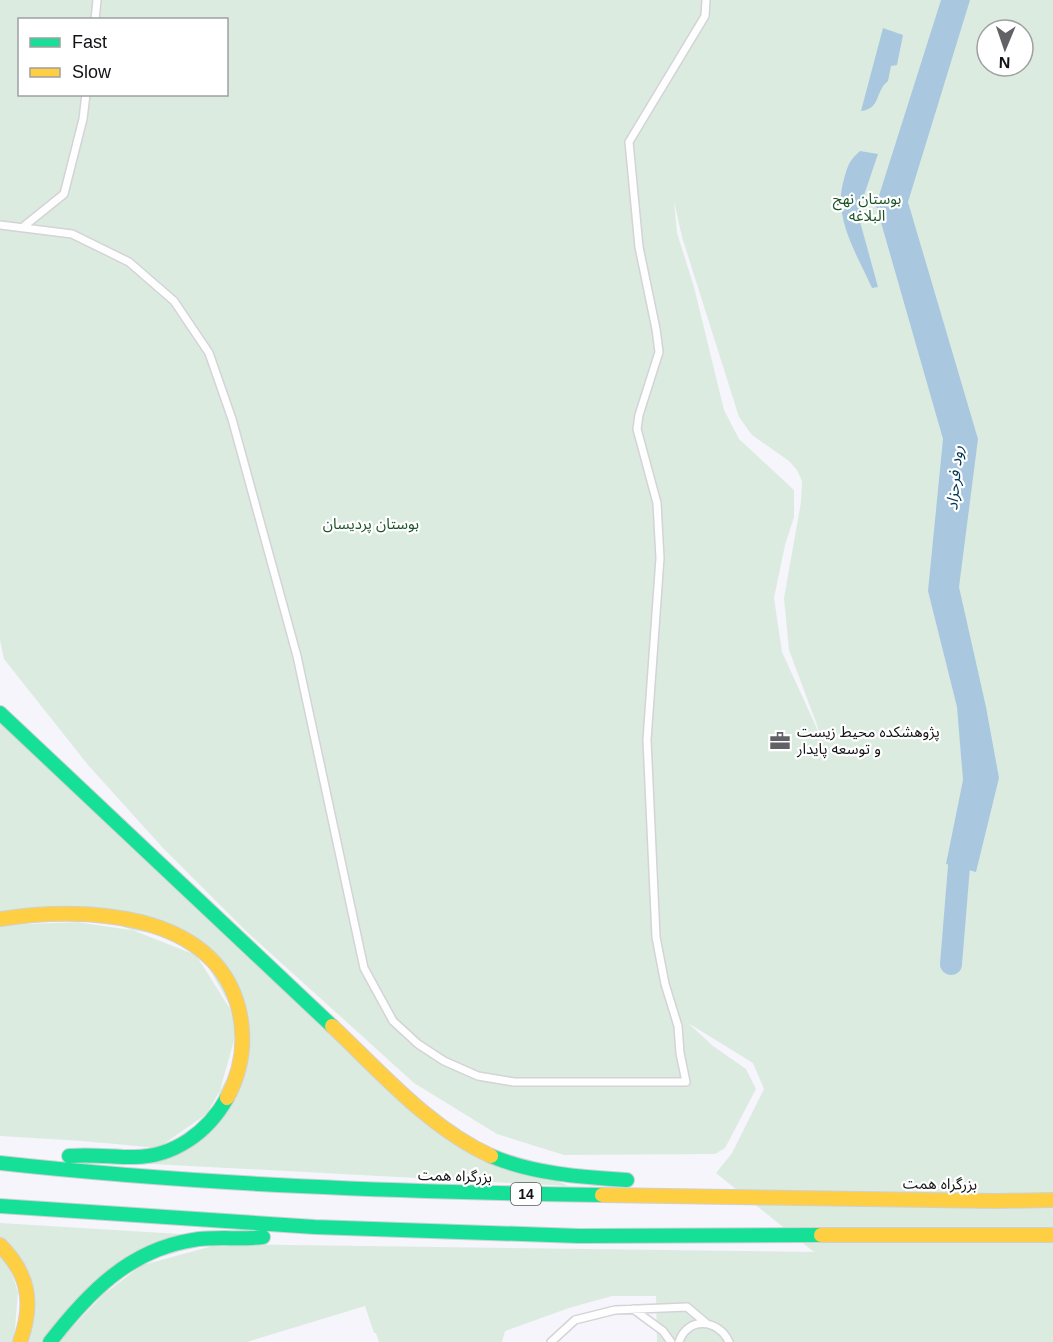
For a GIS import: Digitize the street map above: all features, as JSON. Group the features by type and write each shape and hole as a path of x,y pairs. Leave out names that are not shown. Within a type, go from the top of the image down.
{"highway":[{"path":"0,713 403,1095 456,1137 503,1161 529,1169 556,1174 644,1181 734,1198"},
{"path":"0,919 33,912 93,913 124,918 155,927 180,938 214,962 226,978 240,1011 243,1031 240,1071 232,1093 208,1125 191,1140 171,1151 151,1156 77,1154 19,1164"},
{"name":"بزرگراه همت","path":"0,1163 125,1175 472,1194 1053,1200"},
{"path":"0,1206 315,1227 579,1236 1053,1235"},
{"path":"50,1342 98,1285 128,1263 149,1252 194,1240 253,1239 315,1227"},
{"path":"0,1245 16,1261 28,1293 27,1323 20,1342"}],"lane":[{"path":"95,18 98,0"},
{"path":"0,225 72,234 129,262 174,301 209,353 232,419 297,656 364,968 393,1021 418,1044 444,1061 478,1076 514,1082 686,1082 680,1053 678,1026 665,984 655,926 647,740 660,558 657,503 637,429 639,415 659,352 639,247 629,142 705,16 706,0"},
{"path":"22,227 64,195 83,119 86,96"},
{"path":"551,1342 575,1320 615,1310 687,1307 706,1323 721,1329 729,1342"},
{"path":"633,1309 663,1331 671,1342"},
{"path":"679,1342 684,1331 691,1326 706,1323"}],"green space":[{"name":"بوستان پردیسان","path":"0,0 1053,0 1053,1342 657,1342 656,1296 612,1296 569,1308 505,1331 502,1342 379,1342 365,1306 247,1342 58,1342 128,1269 220,1244 814,1252 716,1173 732,1153 764,1089 753,1063 688,1023 713,1046 746,1069 756,1089 725,1148 715,1154 564,1155 497,1134 414,1083 245,930 163,848 88,765 4,659 0,640","holes":["674,201 682,237 739,417 752,435 789,461 797,470 802,481 801,502 784,598 789,650 824,744 782,652 774,598 785,545 794,517 794,490 739,439 724,410 694,287 677,233"]},
{"path":"0,720 411,1109 568,1186 115,1162 187,1148 249,1040 193,939 0,911"},
{"path":"109,921 196,955 239,1023 215,1108 158,1148 0,1136 0,925"},
{"path":"0,1223 196,1235 177,1238 42,1342 26,1342 31,1332 0,1237"},
{"path":"0,1251 19,1278 14,1342 0,1342"}],"water":[{"path":"941,0 970,0 908,202 978,439 959,587 986,707 999,778 976,872 946,864 963,780 957,707 928,591 943,439 876,205"},
{"path":"883,28 903,35 897,65 891,66 888,81 872,107 861,111"},
{"path":"860,151 878,154 861,204 859,218 878,287 872,288 853,249 841,207 841,193 847,170"}],"waterway":[{"name":"رود فرحزاد","path":"951,964 960,854 965,837"}],"traffic: fast":[{"path":"0,713 332,1026"},
{"path":"69,1156 134,1157 163,1153 200,1132 227,1098"},
{"path":"491,1156 541,1171 627,1180"},
{"path":"0,1163 150,1177 301,1186 602,1195"},
{"path":"0,1206 315,1227 579,1236 821,1235"},
{"path":"50,1342 95,1291 112,1276 149,1253 193,1240 263,1237"}],"traffic: slow":[{"path":"0,919 33,915 105,916 141,922 174,934 203,952 225,977 239,1010 241,1021 241,1055 236,1077 227,1098"},
{"path":"332,1026 426,1115 468,1144 491,1156"},
{"path":"602,1195 1053,1200"},
{"path":"821,1235 1053,1235"},
{"path":"0,1245 17,1267 26,1290 27,1314 20,1342"}],"place":[{"name":"پژوهشکده محیط زیست و توسعه پایدار","path":"780,741"}],"park label":[{"name":"بوستان نهج البلاغه","path":"867,208"}]}
